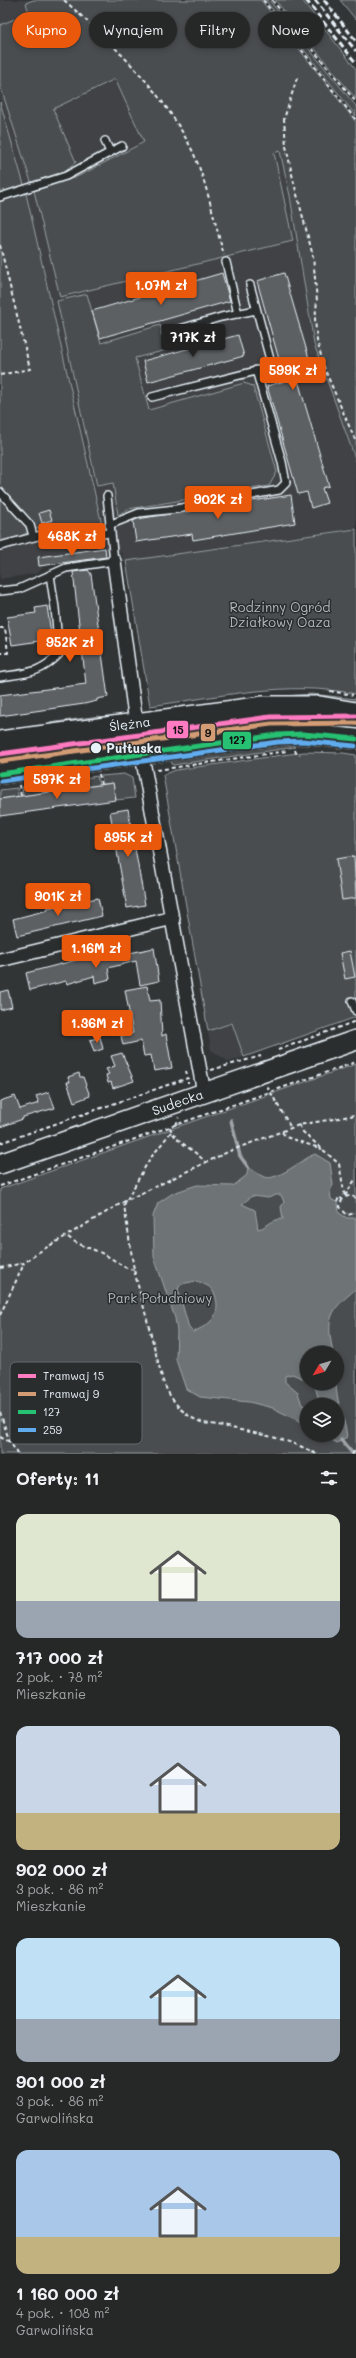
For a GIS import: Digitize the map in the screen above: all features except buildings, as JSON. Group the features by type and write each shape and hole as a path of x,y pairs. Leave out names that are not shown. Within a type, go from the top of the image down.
{"main road":[{"name":"Ślężna","path":"0,741 239,709 285,705 320,706 356,712"},
{"path":"0,774 277,735 303,734 356,739"},
{"name":"Sudecka","path":"0,1164 356,1040"}],"street":[{"path":"114,561 136,723 143,754 204,1094"},
{"path":"0,960 173,918"}],"lane":[{"path":"105,141 110,152"},
{"path":"0,197 66,176 122,146"},
{"path":"226,262 238,314"},
{"path":"152,396 272,367 250,284"},
{"path":"166,334 256,310"},
{"path":"110,525 127,516 139,513 176,509 279,490 286,483 282,462 256,370"},
{"path":"0,492 30,525 33,536"},
{"path":"0,592 19,588 66,568 114,561 107,496"},
{"path":"0,546 33,536 53,532 73,537 110,533"},
{"path":"0,677 36,672 45,667 59,654 55,608 50,575"},
{"path":"352,1001 356,1011"}],"path":[{"path":"64,0 138,70 169,109 192,151 226,262"},
{"path":"263,0 356,120"},
{"path":"272,0 356,102"},
{"path":"298,78 284,119 286,146 313,256 317,302 315,319 317,341 325,370 356,442"},
{"path":"0,245 30,369 0,375"},
{"path":"0,628 5,628 8,652 0,653"},
{"path":"154,770 299,749"},
{"path":"295,750 300,756"},
{"path":"99,773 101,785"},
{"path":"72,777 74,788"},
{"path":"45,781 47,792"},
{"path":"19,785 21,796"},
{"path":"272,1052 356,1021"},
{"path":"206,1071 266,1054"},
{"path":"0,1186 356,1062"},
{"path":"186,1065 188,1078 186,1086"},
{"path":"0,1142 188,1078"},
{"path":"270,1092 291,1128"},
{"path":"0,1315 24,1264 39,1252 67,1237 125,1200 232,1150 299,1125 356,1115"},
{"path":"299,1125 303,1132 339,1164 345,1197"},
{"path":"170,1127 171,1132 199,1154 205,1162"},
{"path":"171,1132 149,1160 125,1200 124,1205 134,1270 168,1395 177,1406 196,1420 281,1438 302,1446 316,1454"},
{"path":"282,1132 286,1137 323,1149"},
{"path":"337,1202 339,1197 342,1199 345,1197 356,1178"},
{"path":"345,1197 350,1196 356,1198"},
{"path":"342,1199 340,1204 342,1212 349,1216 356,1213"},
{"path":"67,1237 77,1244 105,1254 126,1268 134,1270"},
{"path":"0,1268 24,1264"},
{"path":"0,1412 10,1440"},
{"path":"0,1438 10,1443"},
{"path":"12,1444 17,1454"},
{"path":"352,1454 356,1450"}],"shaded area":[{"path":"0,0 247,0 250,12 185,12 185,48 250,48 250,14 290,196 314,344 356,461 356,529 123,562 122,553 45,565 38,573 0,579"},
{"path":"232,1023 244,1057 229,1062 211,1050 208,1031"},
{"path":"315,1154 330,1163 333,1185 330,1191 331,1199 338,1203 339,1213 347,1218 356,1218 356,1289 340,1303 332,1316 330,1323 332,1346 300,1346 300,1377 292,1374 285,1376 285,1382 298,1393 300,1399 300,1422 273,1408 249,1402 200,1397 186,1389 176,1360 177,1331 175,1318 154,1257 153,1216 158,1203 173,1193 197,1185 233,1186 247,1175 248,1167 258,1174 269,1178 290,1169","holes":["281,1195 284,1202 281,1207 283,1219 275,1220 258,1229 255,1210 242,1204 252,1196 268,1198","196,1281 208,1286 216,1297 217,1307 215,1316 210,1322 193,1332 189,1328 178,1289 181,1284"]},
{"path":"316,1390 336,1390 337,1398 318,1398"},
{"path":"344,1423 347,1437 344,1439"}],"green space":[{"path":"33,0 261,0 270,12 258,12 258,48 298,48 356,122 356,461 314,344 290,196 280,151 274,153 293,241 60,297 34,191 79,176 144,142 115,79 53,109 76,162 63,172 31,182 0,85 0,25 12,20 12,48 81,48 81,12 29,12 26,3"},
{"path":"265,0 269,0 279,12 274,12"},
{"path":"275,0 302,0 311,12 285,12"},
{"path":"340,0 356,0 356,20"},
{"path":"324,28 356,69 356,99 314,48 324,48"},
{"path":"303,48 308,48 356,106 356,116"},
{"path":"0,102 24,185 102,525 82,532 70,532 58,527 52,522 20,536 0,541"},
{"path":"87,294 101,343 160,325 167,350 135,358 149,410 244,383 253,386 277,472 269,486 128,509 118,515 113,483 97,486 57,301"},
{"name":"Rodzinny Ogród Działkowy Oaza","path":"356,529 356,694 330,690 279,689 253,691 150,706 126,561"},
{"path":"311,694 356,699 356,705 256,698"},
{"path":"99,716 104,719 51,727 49,723"},
{"path":"107,732 108,737 0,752 0,747"},
{"path":"290,743 295,747 173,765 169,758"},
{"path":"304,752 343,753 356,755 356,1017 244,1057 232,1023 208,1031 163,775 176,770"},
{"path":"52,756 53,760 0,767 0,763"},
{"path":"111,765 112,769 34,780 32,776"},
{"path":"124,774 132,778 135,798 116,800 113,783 103,784 101,776"},
{"path":"97,776 99,785 75,788 74,780"},
{"path":"71,780 72,789 48,792 47,783"},
{"path":"45,784 46,792 23,796 22,787"},
{"path":"17,788 18,796 0,799 0,790"},
{"name":"Park Południowy","path":"356,1064 356,1454 0,1454 0,1189"}],"waterway":[{"path":"231,1120 240,1156 248,1167"},
{"path":"343,1442 353,1454"}],"railway":[{"path":"306,0 356,63"},
{"path":"315,0 356,51"},
{"path":"324,0 356,41"}],"tram line":[{"name":"15","path":"0,754 270,717 356,716"},
{"name":"9","path":"1,761 271,724 356,723"}],"transit line":[{"name":"127","path":"0,774 277,735 303,734 356,739"},
{"name":"259","path":"1,781 278,742 303,741 355,746"}],"place":[{"name":"Pułtuska","path":"96,748"}]}
